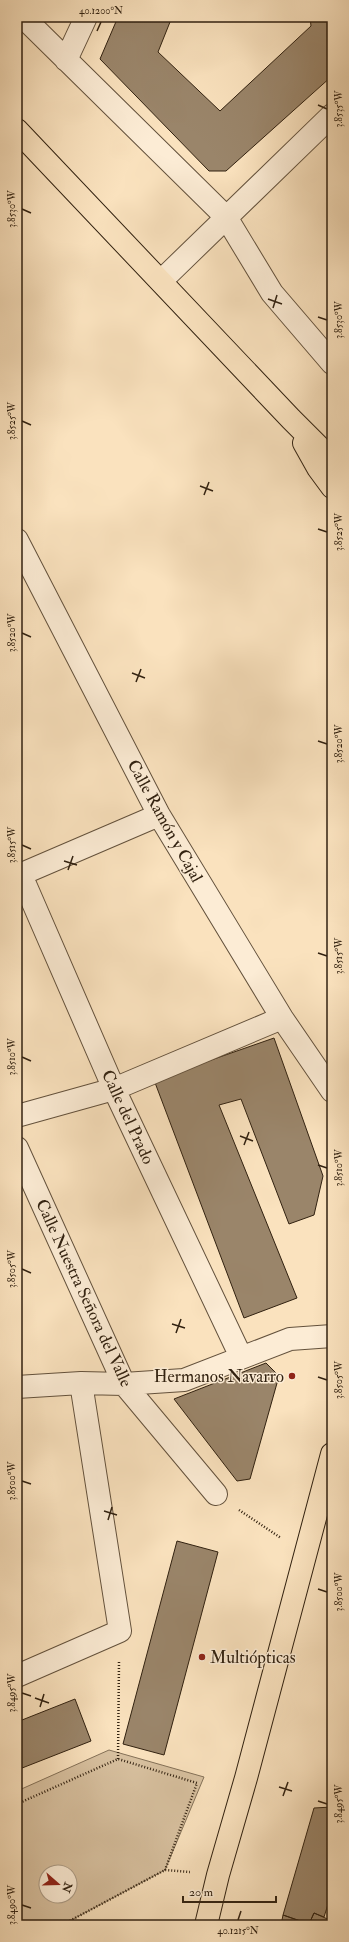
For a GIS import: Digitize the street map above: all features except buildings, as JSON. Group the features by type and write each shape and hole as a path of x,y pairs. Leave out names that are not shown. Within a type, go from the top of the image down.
{"main road":[{"path":"17,130 291,419 332,460"},
{"path":"291,419 318,468 332,487"},
{"path":"206,1925 218,1875 306,1555 332,1454"}],"street":[{"path":"23,17 226,217 272,293 332,364"},
{"path":"66,60 86,17"},
{"path":"161,281 332,115"},
{"name":"Calle Ramón y Cajal","path":"17,540 159,816 282,1018 332,1091"},
{"path":"19,875 159,816"},
{"name":"Calle del Prado","path":"19,875 114,1089 241,1357"},
{"path":"17,1116 114,1089 282,1018"},
{"name":"Calle Nuestra Señora del Valle","path":"17,1148 124,1384 216,1494"},
{"path":"17,1387 81,1383 124,1384 184,1380 290,1338 332,1336"},
{"path":"17,1676 120,1631 81,1383"}],"path":[{"path":"216,1494 306,1555"},
{"path":"118,1759 120,1631"},
{"path":"17,1804 118,1759 197,1782 165,1870"},
{"path":"62,1925 165,1870 218,1875"}],"shaded area":[{"path":"109,1750 204,1777 165,1870 62,1925 17,1925 17,1791"}],"place":[{"name":"Hermanos Navarro","path":"292,1376"},
{"name":"Multiópticas","path":"202,1657"}]}
